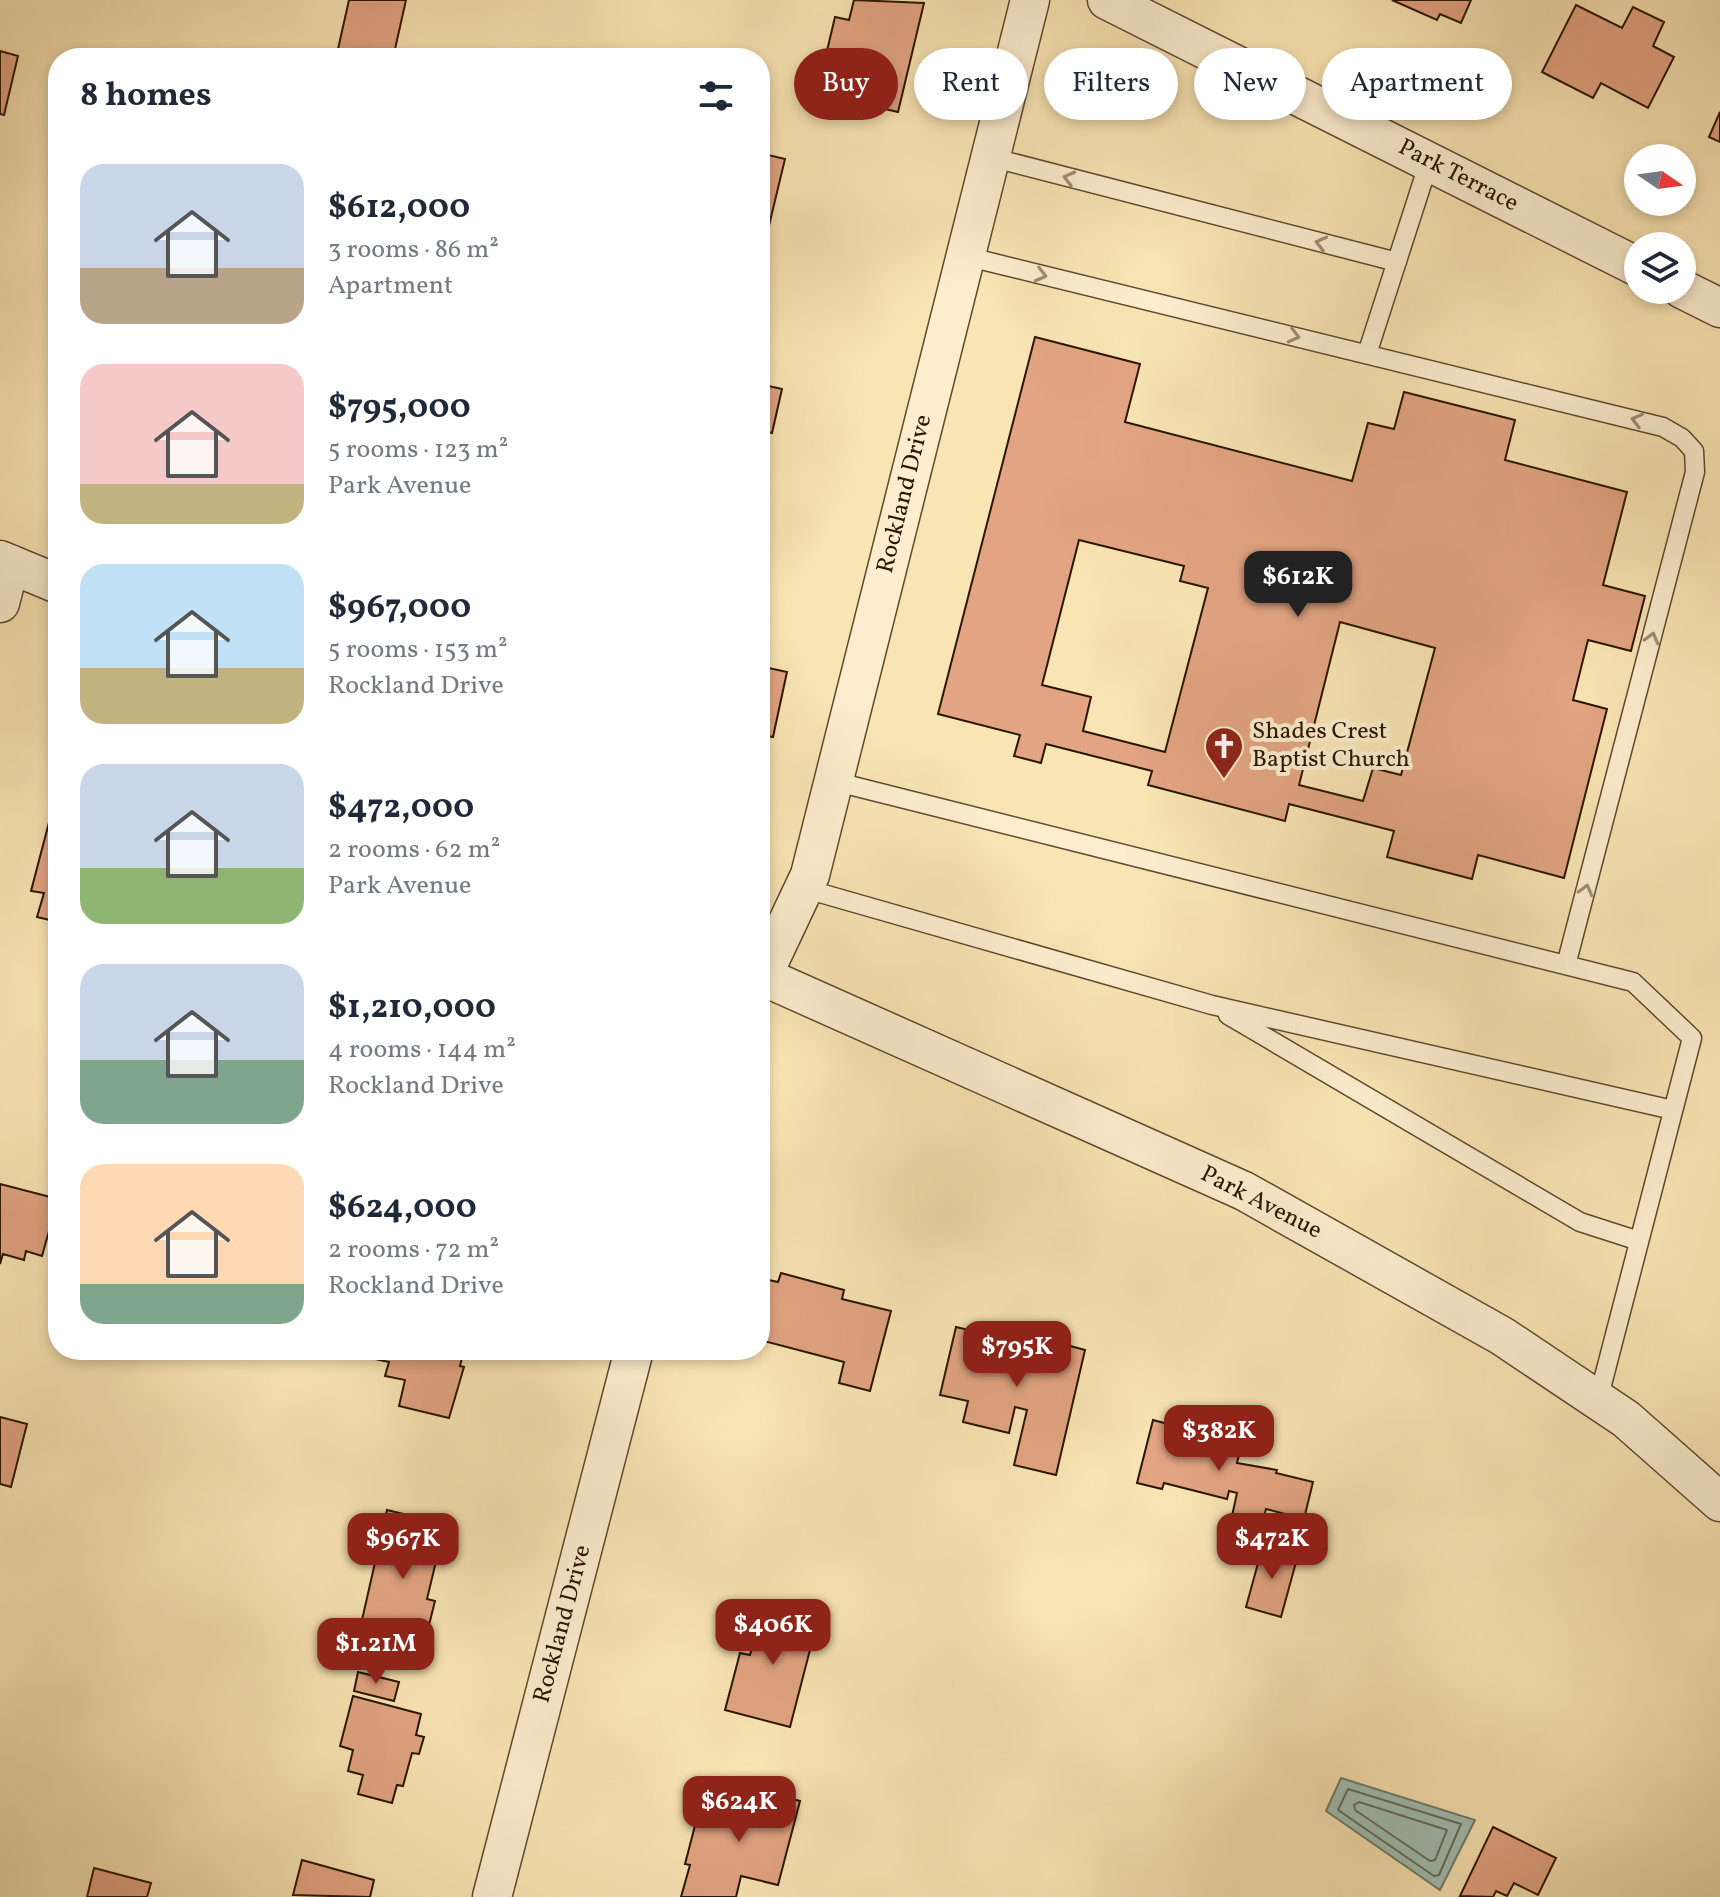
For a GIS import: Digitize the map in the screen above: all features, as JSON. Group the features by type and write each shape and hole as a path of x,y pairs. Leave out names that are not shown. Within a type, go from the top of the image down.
{"street":[{"name":"Rockland Drive","path":"770,960 806,889 1030,0"},
{"name":"Park Terrace","path":"1107,0 1624,260"},
{"path":"1696,296 1720,308"},
{"path":"0,603 5,562 48,580"},
{"name":"Park Avenue","path":"770,982 1244,1191 1502,1336 1626,1419 1720,1502"},
{"name":"Rockland Drive","path":"492,1897 631,1360"}],"lane":[{"path":"990,157 1397,262"},
{"path":"1367,354 1429,162"},
{"path":"965,256 1663,427 1682,438 1694,451 1695,472 1566,965"},
{"path":"833,781 1633,982 1692,1038 1598,1400"},
{"path":"806,889 1212,1005 1673,1110"},
{"path":"1212,1005 1580,1222 1639,1241"}],"water":[{"path":"1341,1778 1475,1820 1440,1890 1326,1811"}],"building":[{"path":"349,0 406,0 395,48 338,48"},
{"path":"854,0 924,3 898,112 898,48 828,48 835,17 849,20"},
{"path":"1392,0 1471,0 1461,23 1440,14 1437,20"},
{"path":"1576,5 1622,28 1633,7 1664,22 1653,46 1674,57 1648,108 1601,83 1593,98 1542,72"},
{"path":"0,51 18,56 4,115 0,114"},
{"path":"1720,112 1720,142 1709,137"},
{"path":"770,155 785,159 770,221"},
{"path":"1035,337 1140,364 1125,422 1352,481 1368,423 1394,429 1404,392 1515,420 1505,460 1627,492 1603,585 1645,596 1631,651 1588,640 1573,700 1607,709 1564,878 1478,855 1472,879 1387,857 1394,831 1289,804 1285,821 1148,785 1152,771 1046,744 1041,763 1014,756 1020,735 938,714","holes":["1079,540 1184,566 1180,581 1208,588 1165,752 1083,731 1091,697 1042,685","1340,622 1435,648 1401,775 1373,768 1363,801 1299,785"]},
{"path":"770,386 782,389 770,432"},
{"path":"770,668 787,672 773,737 770,736"},
{"path":"48,826 48,920 37,917 44,893 31,891"},
{"path":"0,1184 48,1196 48,1235 42,1256 26,1251 24,1260 3,1254 0,1264"},
{"path":"781,1273 844,1290 842,1299 891,1311 870,1391 839,1383 844,1362 770,1343 770,1280 778,1282"},
{"path":"956,1327 1002,1338 1004,1328 1085,1350 1056,1475 1014,1465 1027,1410 1015,1407 1009,1433 963,1422 968,1401 940,1395"},
{"path":"380,1360 462,1360 460,1366 464,1367 449,1418 399,1406 405,1380 385,1376 389,1362"},
{"path":"0,1417 27,1424 11,1487 0,1484"},
{"path":"1153,1420 1228,1440 1228,1443 1241,1447 1237,1463 1277,1470 1276,1473 1313,1482 1304,1519 1266,1509 1263,1521 1232,1516 1237,1493 1229,1491 1227,1499 1164,1483 1162,1489 1137,1483"},
{"path":"387,1510 445,1524 427,1599 435,1601 423,1649 359,1633"},
{"path":"1263,1545 1298,1555 1281,1617 1246,1607"},
{"path":"763,1605 818,1619 790,1727 725,1710 740,1653 750,1655"},
{"path":"358,1672 399,1682 394,1701 354,1691"},
{"path":"353,1696 421,1714 416,1735 424,1737 419,1754 412,1753 403,1786 397,1785 392,1803 358,1794 363,1775 348,1771 353,1750 340,1746"},
{"path":"754,1789 800,1801 778,1885 741,1876 736,1897 681,1897 690,1865 685,1864 697,1818 701,1819 707,1797 750,1807"},
{"path":"1493,1827 1556,1858 1538,1895 1514,1883 1507,1896 1496,1891 1493,1897 1460,1896"},
{"path":"302,1860 374,1880 370,1897 293,1895"},
{"path":"94,1868 151,1883 147,1897 87,1897"}],"place":[{"name":"Shades Crest Baptist Church","path":"1224,780"}]}
